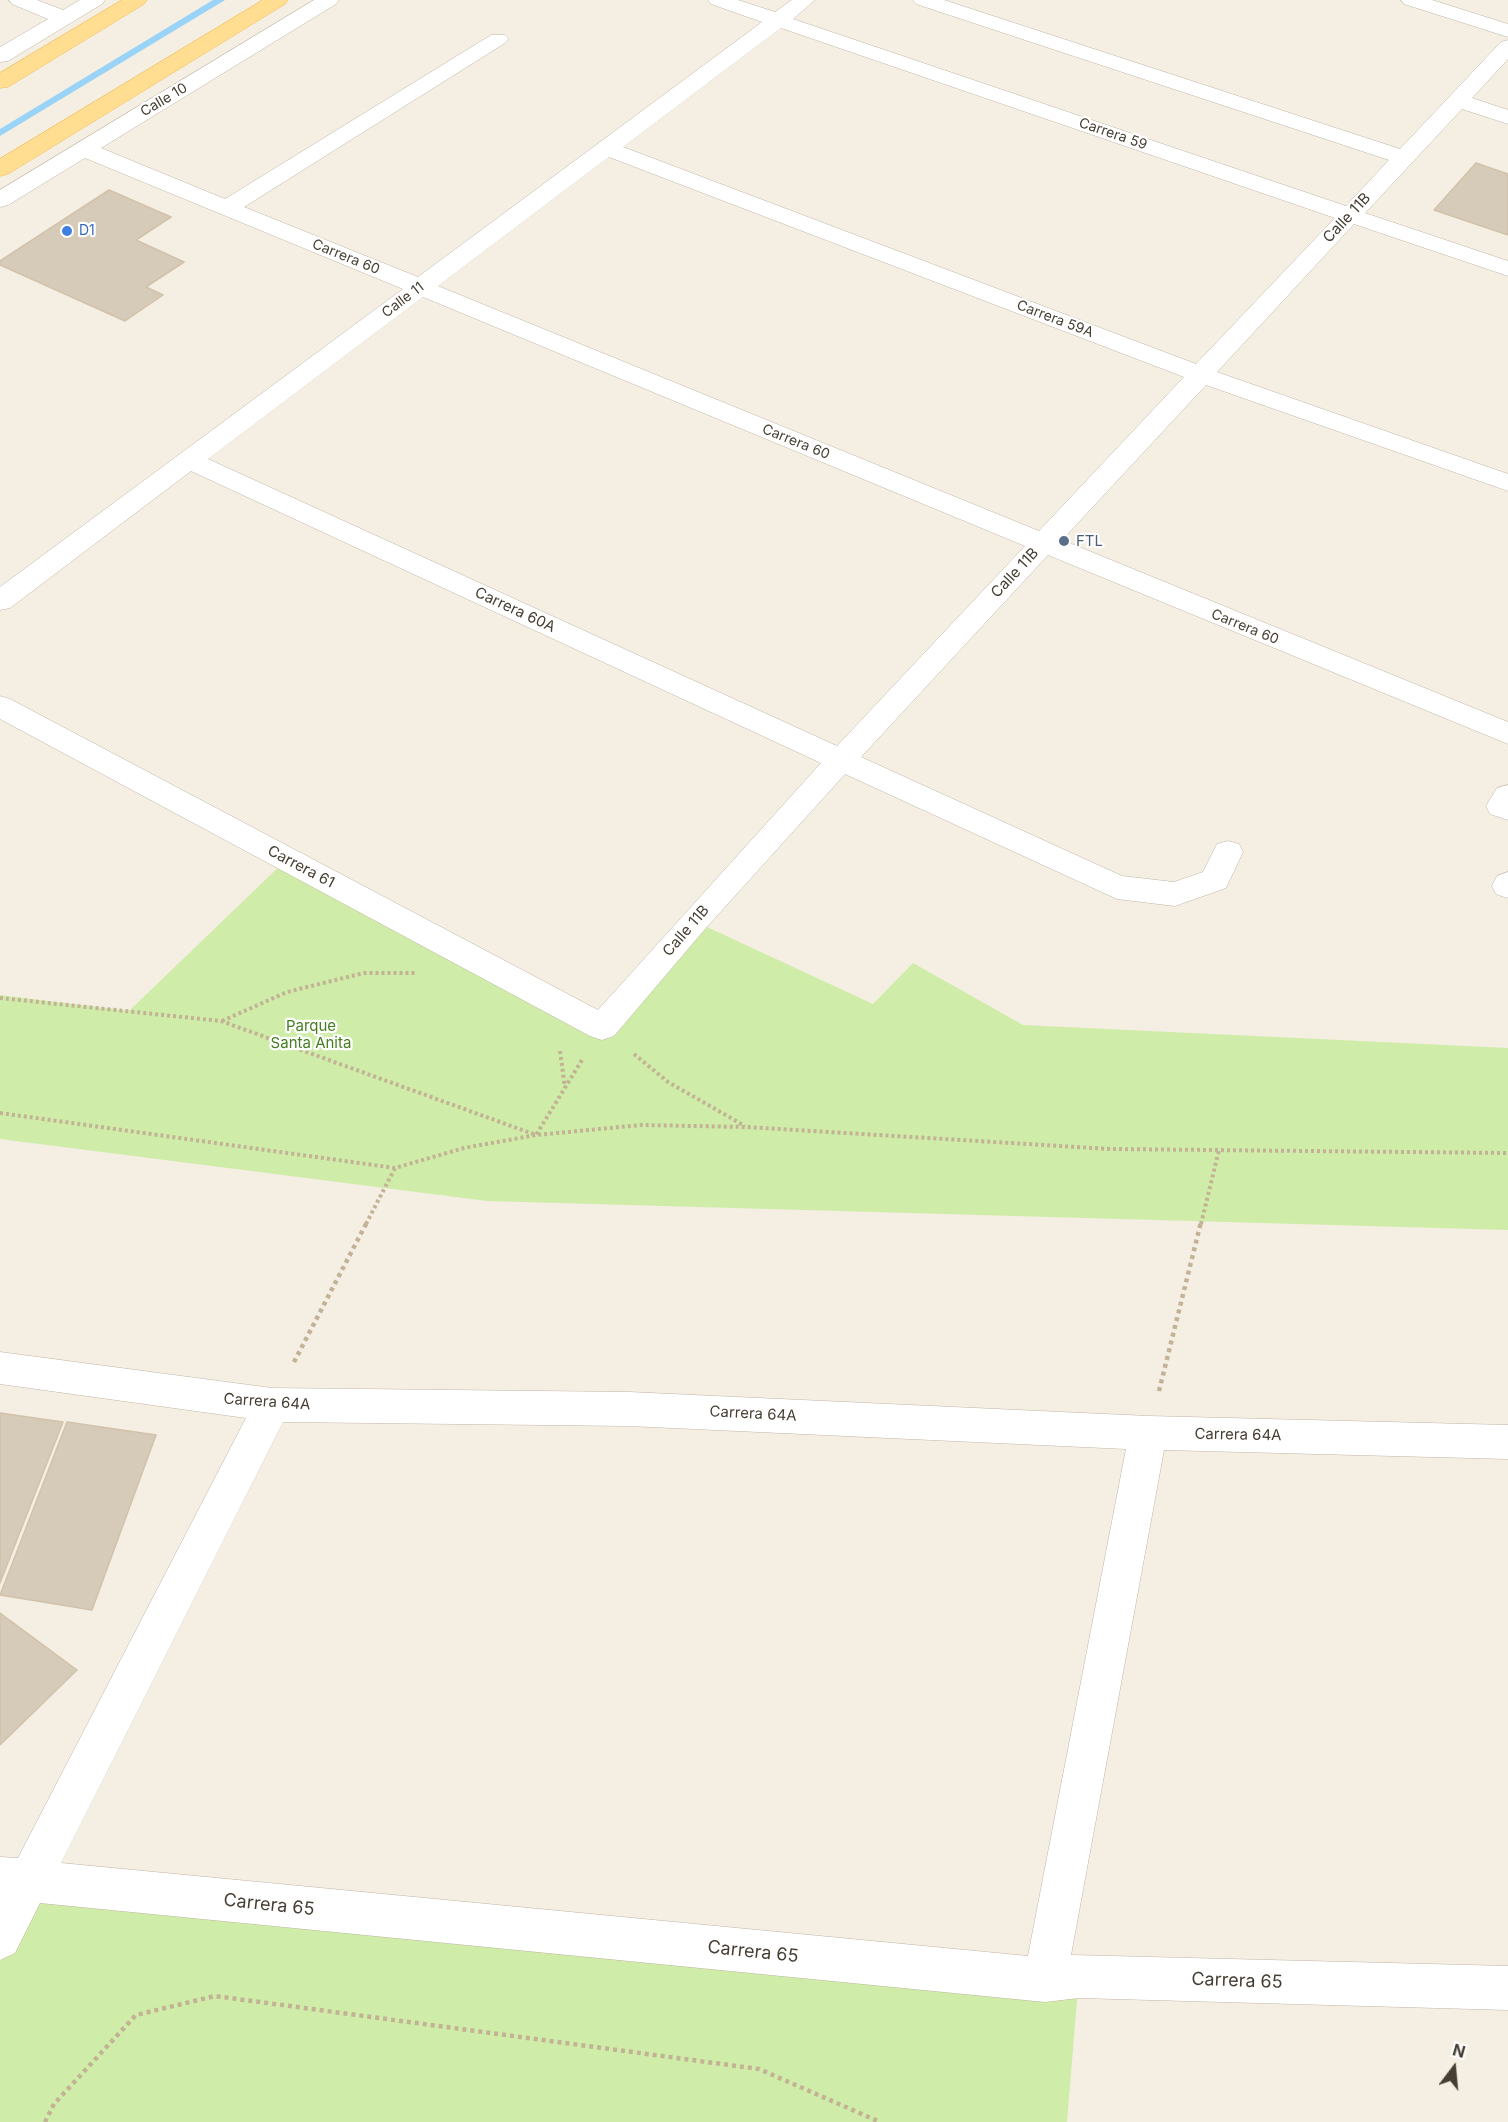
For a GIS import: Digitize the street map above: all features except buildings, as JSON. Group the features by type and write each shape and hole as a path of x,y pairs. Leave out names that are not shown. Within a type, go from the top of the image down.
{"main road":[{"path":"0,82 137,0"},
{"name":"Calle 10","path":"0,170 278,0"},
{"path":"85,119 114,130"}],"street":[{"path":"19,0 64,18"},
{"path":"0,56 95,0"},
{"name":"Calle 10","path":"0,200 329,0"},
{"name":"Carrera 59","path":"718,0 1508,269"},
{"name":"Calle 11","path":"0,601 805,0"},
{"path":"923,0 1403,157"},
{"path":"1411,0 1508,31"},
{"path":"226,208 498,39"},
{"name":"Calle 11B","path":"602,1028 694,921 840,761 1508,46"},
{"path":"1457,100 1508,117"},
{"name":"Carrera 59A","path":"605,148 1201,375 1508,483"},
{"name":"Carrera 60","path":"84,149 1508,734"},
{"name":"Carrera 60A","path":"189,460 1117,887 1175,894 1215,880 1227,852"},
{"name":"Carrera 61","path":"0,706 602,1028"},
{"path":"1508,796 1502,806 1508,809"},
{"name":"Carrera 64A","path":"0,1368 272,1405 629,1409 1148,1433 1508,1442"},
{"path":"0,1938 14,1880 272,1405"},
{"path":"1045,1980 1148,1433"},
{"name":"Carrera 65","path":"14,1880 1045,1980 1079,1976 1508,1988"}],"path":[{"path":"221,1022 286,992 364,973 419,974"},
{"path":"0,998 221,1022 536,1136"},
{"path":"536,1136 602,1028 668,1082 746,1127"},
{"path":"554,1042 560,1050 565,1088"},
{"path":"0,1113 395,1168 464,1148 536,1136 641,1125 746,1127 1110,1149 1508,1153"},
{"path":"1148,1433 1219,1150"},
{"path":"272,1405 395,1168"},
{"path":"45,2122 54,2104 136,2015 215,1996 759,2069 880,2122"}],"green space":[{"name":"Parque Santa Anita","path":"287,859 602,1027 694,921 873,1004 913,963 1023,1025 1508,1048 1508,1230 487,1201 0,1139 0,995 129,1011"},
{"path":"29,1882 1079,1976 1067,2122 0,2122 0,1938"}],"waterway":[{"path":"0,133 220,0"}],"place":[{"name":"D1","path":"67,231"},
{"name":"FTL","path":"1064,541"}]}
